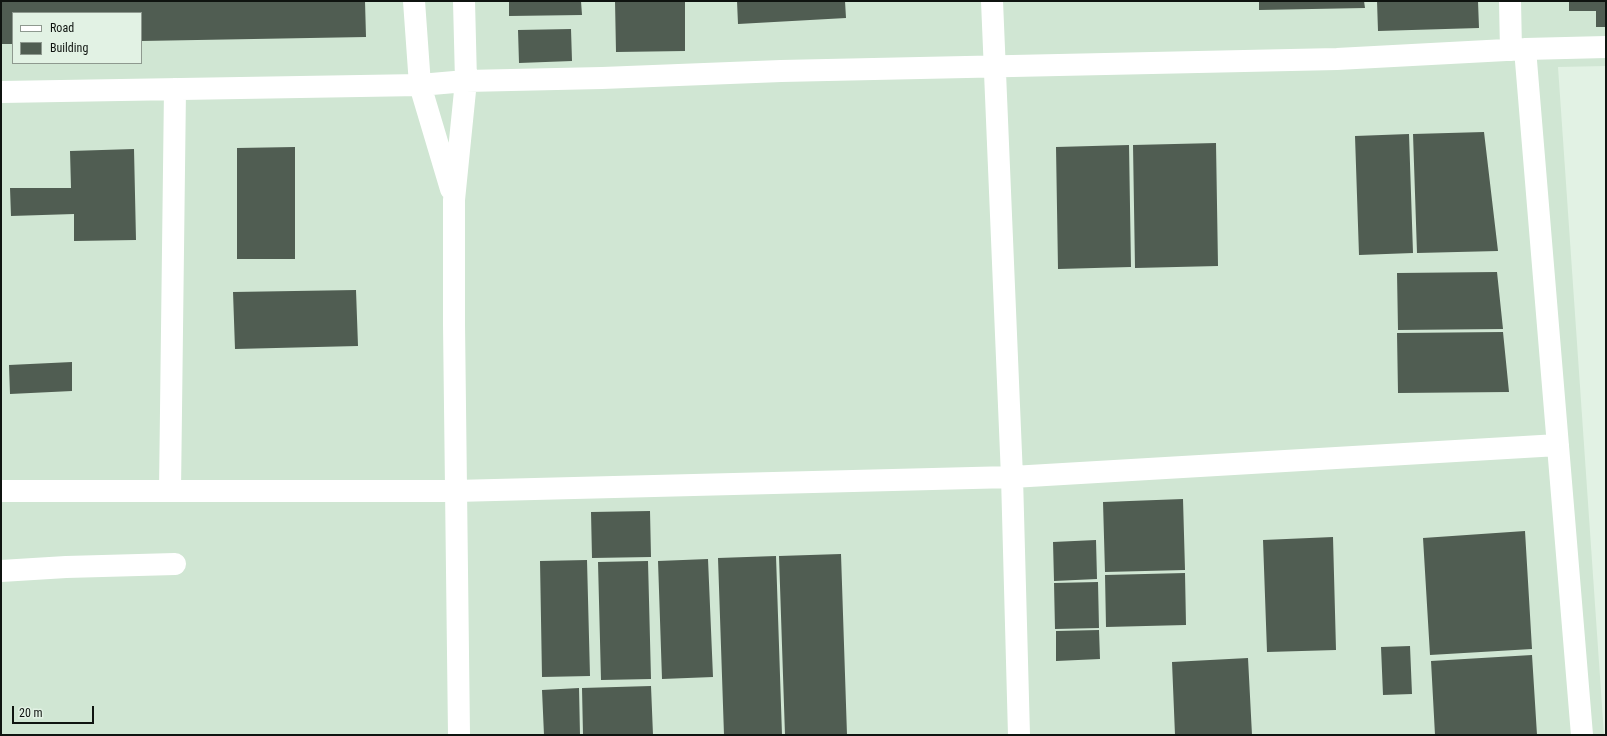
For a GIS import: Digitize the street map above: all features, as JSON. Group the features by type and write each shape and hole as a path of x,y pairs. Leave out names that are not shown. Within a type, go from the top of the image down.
{"street":[{"path":"414,1 420,85 454,200"},
{"path":"459,735 455,491 454,200 466,81 464,1"},
{"path":"992,1 1012,477 1019,735"},
{"path":"1510,1 1518,50 1558,445 1582,735"},
{"path":"1,92 420,85 466,81 994,65 1337,59 1606,47"},
{"path":"170,491 175,89"},
{"path":"1,491 455,491 1012,477 1558,445"},
{"path":"1,571 66,567 175,564"}],"shaded area":[{"path":"1,1 1606,1 1606,66 1558,67 1604,735 1,735"}],"building":[{"path":"1,1 365,1 366,37 142,41 142,12 12,12 12,44 1,44"},
{"path":"509,1 581,1 582,15 509,16"},
{"path":"615,1 685,1 685,51 616,52"},
{"path":"737,1 845,1 846,18 738,24"},
{"path":"1259,1 1364,1 1365,8 1259,10"},
{"path":"1377,1 1478,1 1479,28 1378,31"},
{"path":"1569,1 1606,1 1606,27 1596,27 1596,11 1569,11"},
{"path":"571,29 572,61 519,63 518,30"},
{"path":"1484,132 1498,251 1417,253 1413,134"},
{"path":"1409,134 1413,253 1359,255 1355,136"},
{"path":"1216,143 1218,266 1135,268 1133,145"},
{"path":"1129,145 1131,267 1058,269 1056,147"},
{"path":"295,147 295,259 237,259 237,148"},
{"path":"134,149 136,240 74,241 74,214 11,216 10,188 71,188 70,151"},
{"path":"1497,272 1503,329 1398,330 1397,273"},
{"path":"356,290 358,346 235,349 233,292"},
{"path":"1503,332 1509,392 1398,393 1397,333"},
{"path":"72,362 72,391 10,394 9,365"},
{"path":"1183,499 1185,570 1105,572 1103,502"},
{"path":"650,511 651,557 592,558 591,512"},
{"path":"1525,531 1532,649 1430,655 1423,538"},
{"path":"1333,537 1336,650 1267,652 1263,540"},
{"path":"1096,540 1097,579 1054,581 1053,542"},
{"path":"841,554 847,735 785,735 779,556"},
{"path":"776,556 782,735 724,735 718,558"},
{"path":"708,559 713,677 662,679 658,561"},
{"path":"587,560 590,676 542,677 540,561"},
{"path":"648,561 651,679 601,680 598,562"},
{"path":"1185,573 1186,625 1106,627 1105,575"},
{"path":"1098,582 1099,628 1055,629 1054,583"},
{"path":"1099,630 1100,659 1056,661 1056,631"},
{"path":"1410,646 1412,694 1383,695 1381,647"},
{"path":"1532,655 1537,735 1435,735 1431,661"},
{"path":"1248,658 1252,735 1175,735 1172,662"},
{"path":"651,686 653,735 583,735 582,688"},
{"path":"579,688 580,735 544,735 542,690"}]}
